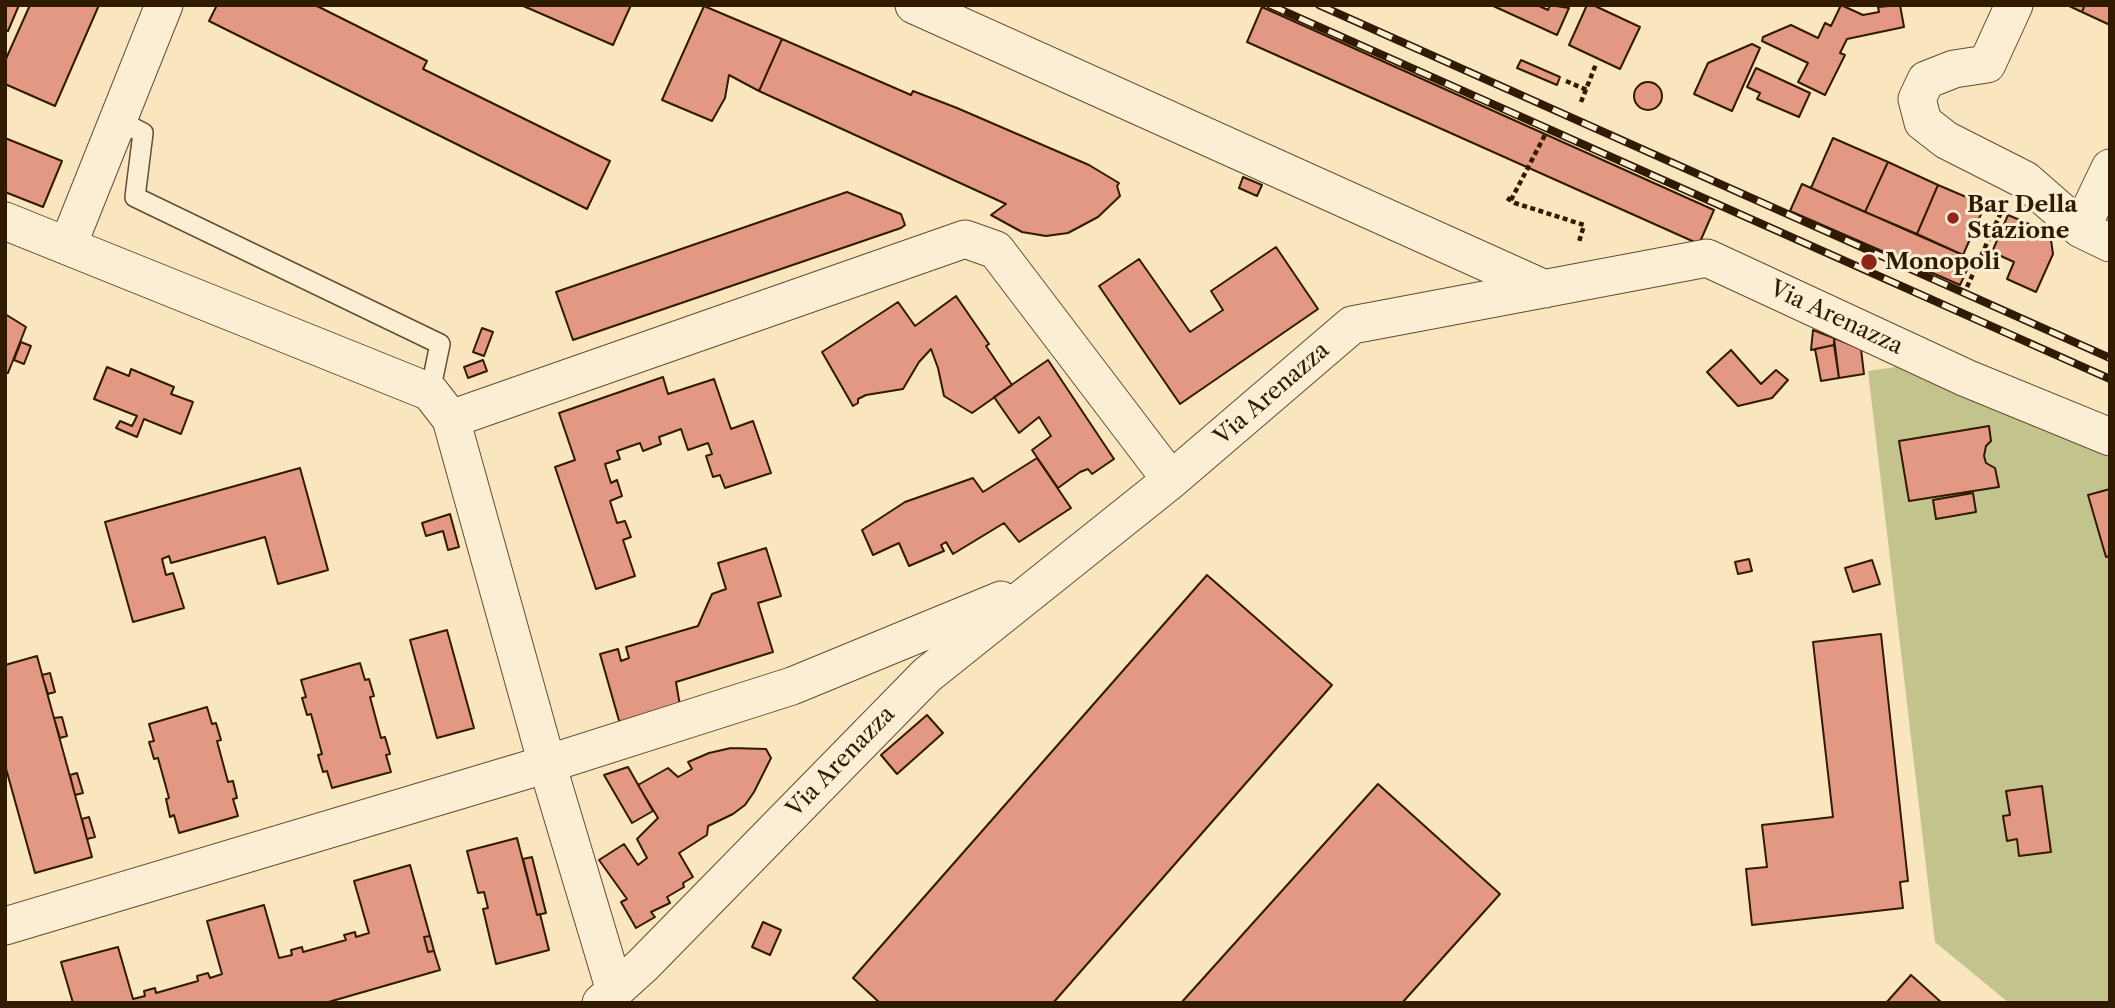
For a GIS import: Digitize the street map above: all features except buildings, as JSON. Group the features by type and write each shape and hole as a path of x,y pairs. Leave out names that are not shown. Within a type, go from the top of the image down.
{"street":[{"path":"68,245 164,5"},
{"path":"914,5 1545,289"},
{"path":"2014,5 1987,64 1954,69 1926,80 1917,99 1923,122 1945,140 2025,180 2096,236 2110,168"},
{"path":"5,221 68,245 440,406 965,239 996,250 1171,480"},
{"name":"Via Arenazza","path":"608,997 927,674 1171,480 1352,325 1707,258 1966,378 2110,437"},
{"path":"440,406 547,764 608,997"},
{"path":"5,926 547,764 792,686 1040,584"}],"lane":[{"path":"118,120 143,132 135,197 440,344 440,406"}],"path":[{"path":"1581,103 1596,64"},
{"path":"1566,81 1587,90"},
{"path":"1546,133 1509,199 1584,225 1579,242"},
{"path":"1967,287 2004,205 2025,180"},
{"path":"1975,228 1991,236"}],"green space":[{"path":"1910,365 2110,455 2110,1003 2009,1003 1935,942 1868,371"}],"railway":[{"path":"1270,5 2110,379"},
{"path":"1319,5 2110,358"}],"place":[{"name":"Bar Della Stazione","path":"1953,218"},
{"name":"Monopoli","path":"1869,262"}]}
